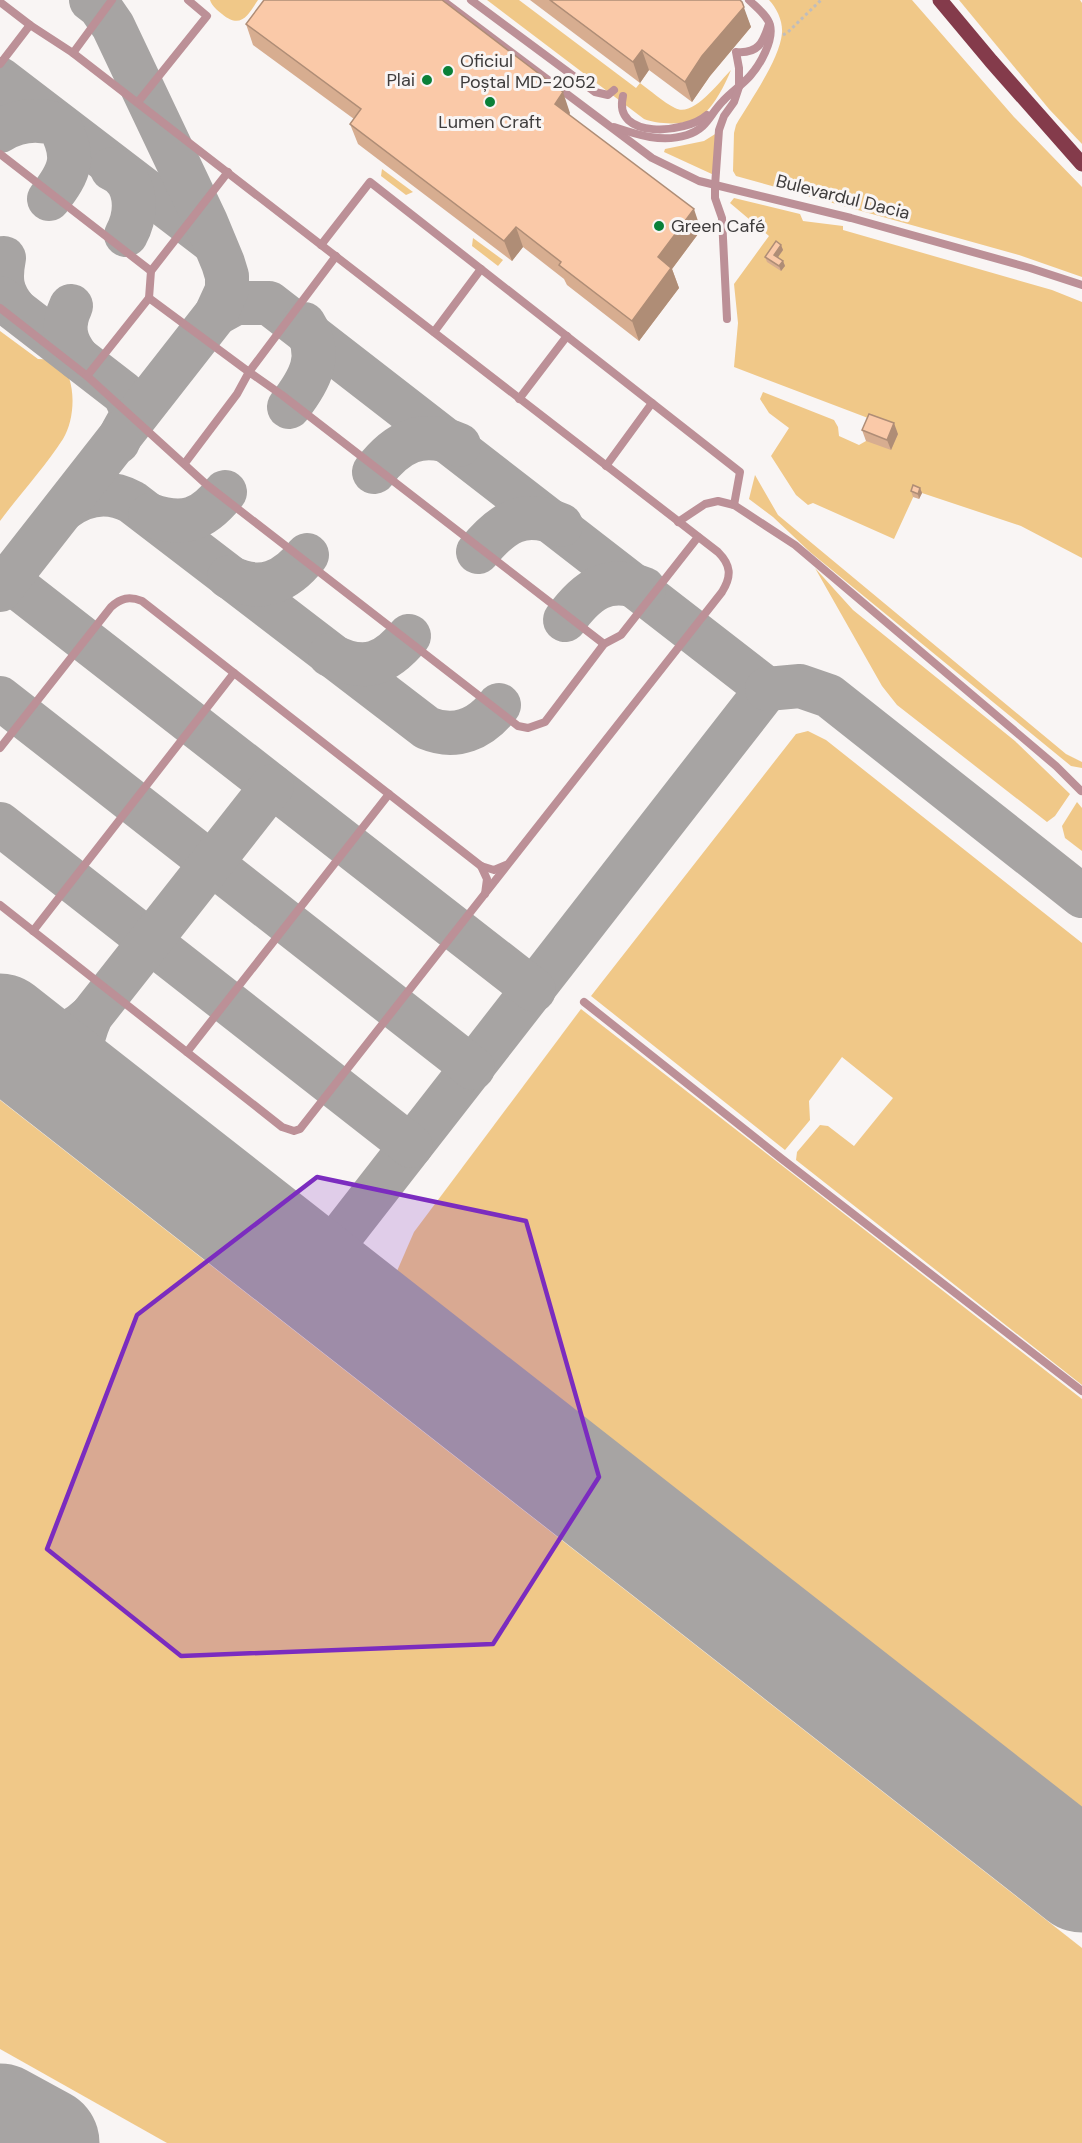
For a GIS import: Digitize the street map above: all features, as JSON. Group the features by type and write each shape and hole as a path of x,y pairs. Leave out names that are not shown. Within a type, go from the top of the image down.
{"main road":[{"path":"940,0 991,62 1082,164"}],"lane":[{"path":"73,52 112,0"},
{"path":"138,102 207,16 188,0"},
{"name":"Bulevardul Dacia","path":"442,0 652,158 699,182 862,221 1082,285"},
{"path":"471,0 596,92 608,95 614,90"},
{"path":"727,319 722,218 715,198 719,130 739,87 736,52 746,53 754,50 763,42 769,24 749,0"},
{"path":"0,2 30,25 73,52 138,102 698,537 725,560 729,568 729,580 722,592 300,1129 294,1131 282,1127 0,905"},
{"name":"Bulevardul Dacia","path":"605,124 646,137 674,137 698,130 752,74 771,35 769,24"},
{"path":"0,64 30,25"},
{"path":"623,96 621,105 625,116 646,129 661,131 689,126 701,121 716,109"},
{"path":"0,154 151,271"},
{"path":"87,376 149,298 151,271 228,172"},
{"path":"321,245 370,182 740,472 734,505"},
{"path":"185,463 237,394 249,372 336,256"},
{"path":"434,332 481,269"},
{"path":"149,298 282,395 604,644"},
{"path":"0,308 87,376 207,485 518,726 528,728 545,722 604,644 621,635 698,537"},
{"path":"519,399 567,336"},
{"path":"606,466 652,403"},
{"path":"678,522 705,504 718,501 734,505 795,545 1056,766 1081,791"},
{"path":"0,748 111,607 125,598 135,598 142,601 481,866 494,870 509,864"},
{"path":"33,931 234,673"},
{"path":"187,1052 388,794"},
{"path":"481,866 487,879 485,894"},
{"path":"584,1002 1082,1391"}],"path":[{"path":"779,37 788,32 821,0"}],"highlighted area":[{"path":"317,1177 526,1221 599,1477 493,1644 181,1656 47,1549 137,1315"}],"shaded area":[{"path":"210,0 258,0 243,19 234,21 218,11"},
{"path":"487,0 519,0 636,88 640,83 675,108 682,110 697,104 731,70 716,100 698,119 683,123 650,121 644,119"},
{"path":"769,0 912,0 1014,117 1082,187 1082,277 1019,255 736,176 733,171 736,125 776,55 782,33 779,15"},
{"path":"959,0 1080,0 1082,3 1082,144 1049,109"},
{"path":"720,131 714,175 664,152 665,149 704,141"},
{"path":"382,169 413,192 406,195 381,176"},
{"path":"734,198 800,214 803,221 843,226 843,230 1052,290 1082,302 1082,558 1021,526 916,491 894,539 813,503 808,505 796,495 771,456 789,428 769,413 760,399 763,392 834,420 839,436 859,445 866,441 868,418 734,367 738,323 734,284 769,236 730,203"},
{"path":"473,238 503,260 498,266 472,246"},
{"path":"0,331 38,359 58,360 69,377 72,409 63,439 0,521"},
{"path":"755,475 778,515 1066,754 1082,762 1082,768 1071,766 810,552 773,517 749,499"},
{"path":"815,568 853,610 1015,741 1070,794 1055,816 1047,822 897,705 882,686"},
{"path":"808,731 826,740 1082,943 1082,1385 796,1160 797,1152 820,1125 828,1126 854,1146 893,1098 842,1057 809,1101 810,1120 785,1150 591,996 796,734"},
{"path":"1077,802 1082,808 1082,851 1065,838 1062,826"},
{"path":"581,1009 1082,1399 1082,1808 397,1271 414,1232"},
{"path":"0,1100 1082,1948 1082,2143 167,2143 0,2049"}],"building":[{"path":"264,0 442,0 563,92 555,104 694,209 658,257 671,268 632,321 559,265 561,262 516,227 504,241 350,124 361,109 246,24"},
{"path":"550,0 740,0 744,7 702,56 685,82 642,50 633,62"},
{"path":"776,241 781,245 774,255 783,261 779,266 765,257"},
{"path":"869,414 894,423 887,440 862,430"},
{"path":"913,485 920,488 918,494 911,491"}],"taxiway":[{"path":"0,590 216,314 227,290 227,276 223,263 206,222 113,26 100,7 91,0"},
{"path":"0,79 213,242"},
{"path":"0,131 14,124 29,121 44,121 59,125 68,146 69,163 62,180 49,199"},
{"path":"112,169 127,181 133,198 133,217 126,235"},
{"path":"4,258 2,272 4,291 15,309"},
{"path":"0,298 123,393 128,401 131,414 118,442"},
{"path":"216,314 236,303 269,303 767,689 312,1273"},
{"path":"71,306 66,320 66,333 73,352 78,358"},
{"path":"289,407 303,387 314,357 310,336 304,324"},
{"path":"374,472 392,453 411,441 433,438 459,445"},
{"path":"150,515 173,520 192,518 209,509 225,492"},
{"path":"64,509 88,496 105,494 132,502 427,728 448,733 467,730 484,720 499,705"},
{"path":"478,552 496,533 514,521 535,518 561,525"},
{"path":"229,577 252,584 272,582 290,572 307,555"},
{"path":"8,580 534,990"},
{"path":"565,620 589,593 599,588 619,583 644,589"},
{"path":"330,655 354,664 374,663 392,653 409,636"},
{"path":"767,689 800,686 829,696 1082,896"},
{"path":"0,698 473,1068"},
{"path":"97,1105 83,1072 81,1051 91,1016 272,786"},
{"path":"0,824 411,1146"},
{"path":"0,1027 24,1037 47,1038 69,1032 91,1016"}],"runway":[{"path":"0,1029 1082,1877"},
{"path":"0,2119 44,2143"}],"place":[{"name":"Oficiul Poștal MD-2052","path":"448,71"},
{"name":"Plai","path":"427,80"},
{"name":"Lumen Craft","path":"490,102"},
{"name":"Green Café","path":"659,226"}]}
